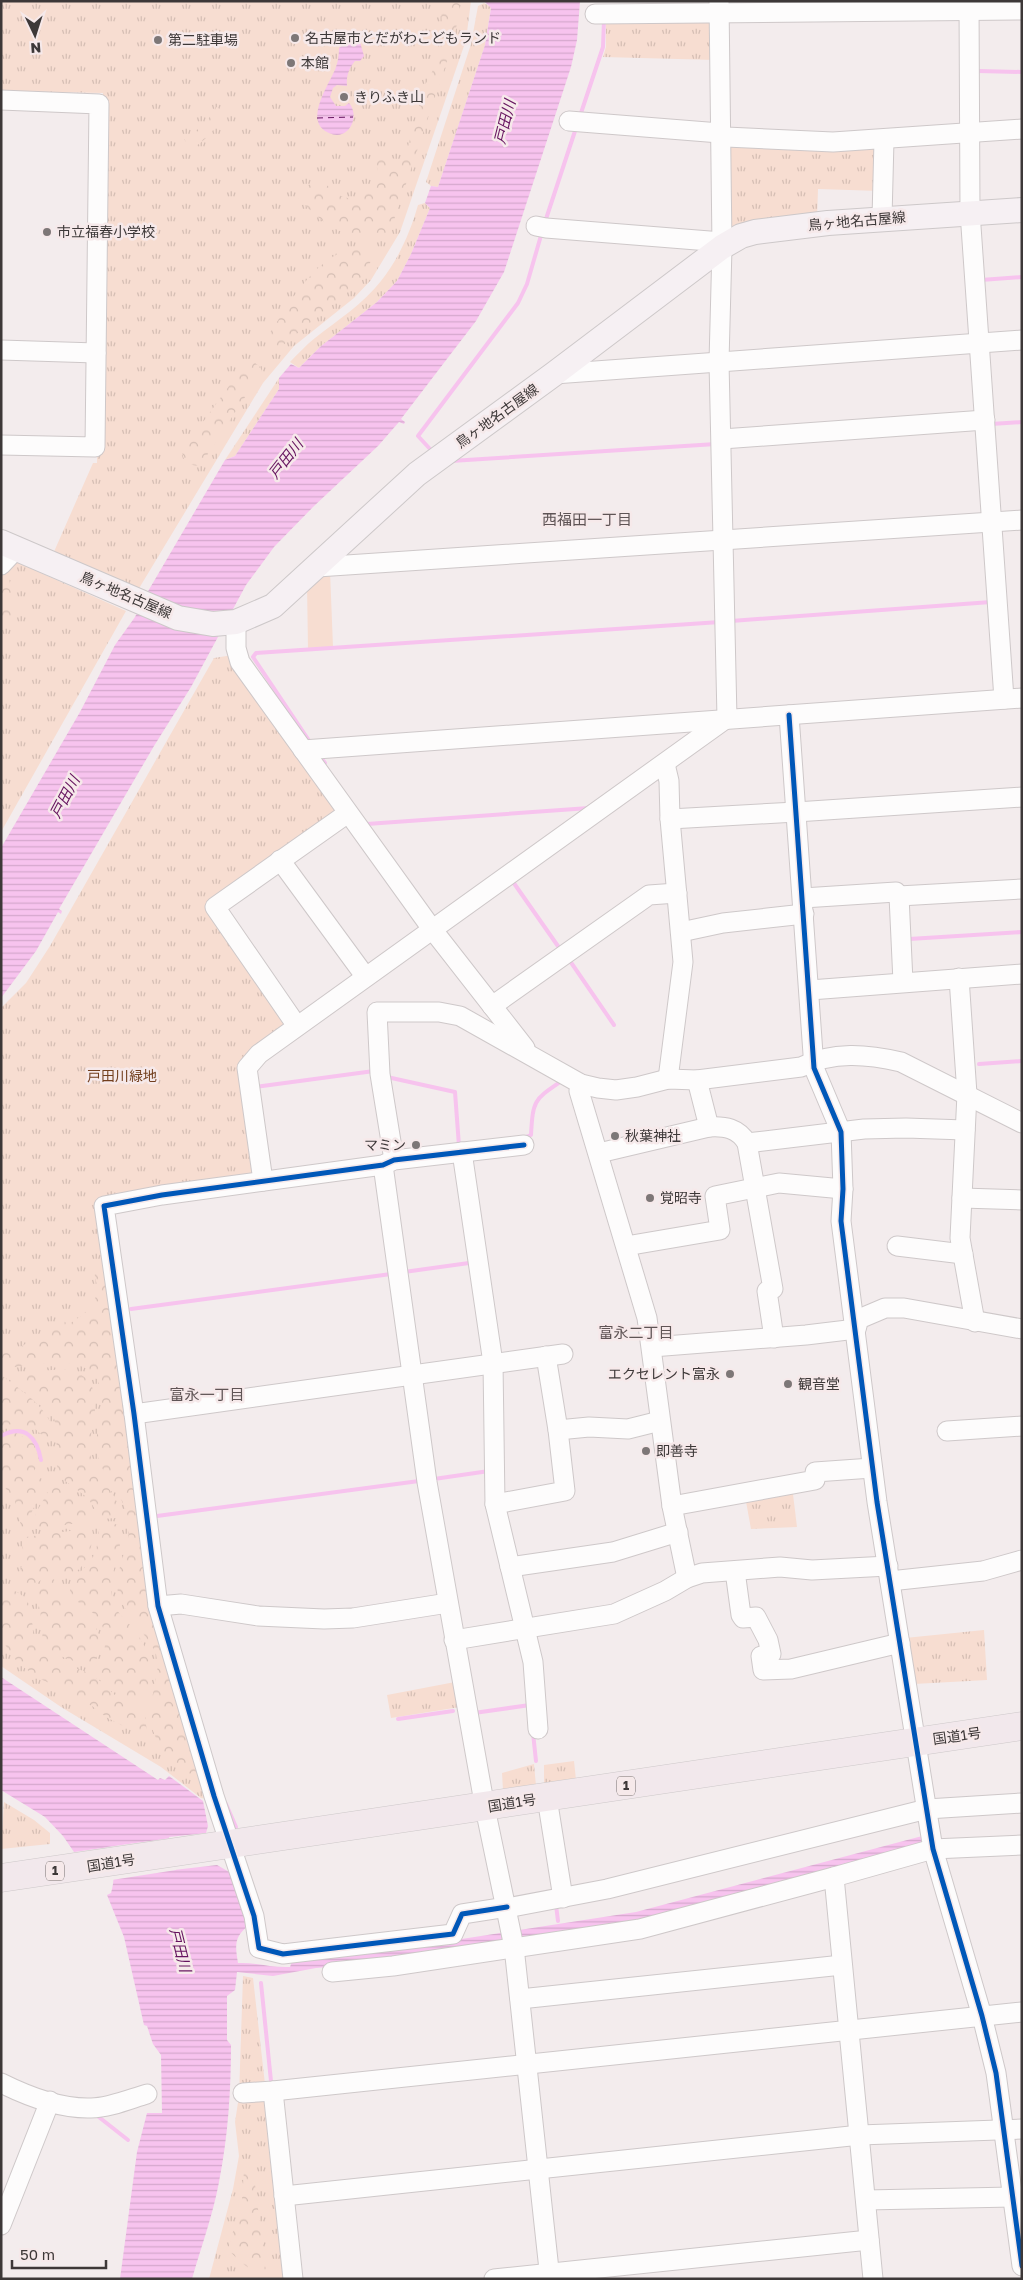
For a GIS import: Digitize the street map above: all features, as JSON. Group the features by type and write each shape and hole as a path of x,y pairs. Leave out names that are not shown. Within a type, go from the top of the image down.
{"highway":[{"name":"国道1号","path":"1,1878 109,1864 230,1844 485,1808 1022,1726"}],"main road":[{"name":"鳥ヶ地名古屋線","path":"6,552 178,618 213,624 236,622 273,606 417,474 554,374 722,245 755,232 882,218 1022,210"}],"street":[{"path":"303,750 727,718 1013,699 992,522 970,212 969,6"},
{"path":"595,14 720,7 969,6 1022,10"},
{"path":"720,7 722,245 719,362 727,718"},
{"path":"1,100 99,104 95,447 1,445"},
{"path":"569,121 720,133 726,137 823,142 884,140 1022,129"},
{"path":"882,218 884,140"},
{"path":"536,226 722,245"},
{"path":"554,374 1022,340"},
{"path":"1,350 96,353"},
{"path":"722,439 985,420"},
{"path":"317,567 1022,520"},
{"path":"236,622 236,648 240,662 432,929 528,1053"},
{"path":"789,715 810,990 814,1068 841,1132 843,1189 841,1221 872,1468 932,1844 1013,2130 1012,2197 1019,2223 1022,2266"},
{"path":"264,1182 246,1068 259,1054 365,976 727,718"},
{"path":"665,764 669,781 670,819 684,962 668,1079"},
{"path":"670,819 1022,797"},
{"path":"297,1026 215,907 348,813"},
{"path":"280,860 365,976"},
{"path":"899,896 1022,889"},
{"path":"681,932 803,906 896,892 899,896 903,982"},
{"path":"492,1006 649,895 677,893"},
{"path":"810,990 1022,974"},
{"path":"959,978 967,1094 960,1238 975,1322"},
{"path":"549,2276 513,1939 485,1808 454,1640 427,1482 412,1376 388,1162 380,1074 377,1012 439,1012 460,1016 581,1084 616,1090 637,1088 668,1079 697,1080 801,1067 814,1060 856,1054 879,1057 900,1062 1022,1123"},
{"path":"697,1080 709,1127"},
{"path":"581,1084 579,1091 647,1318 672,1506 687,1578"},
{"path":"598,1153 709,1127 724,1126 742,1136 748,1143 773,1289 767,1291 774,1338"},
{"path":"748,1143 841,1132 906,1128 965,1130"},
{"path":"524,1144 162,1195 104,1206 134,1414 158,1606 175,1670 254,1916 259,1948 283,1954 453,1934 462,1914 563,1898 812,1840 926,1810 1022,1802"},
{"path":"462,1152 493,1363 495,1504 533,1662 538,1729"},
{"path":"626,1246 720,1230 715,1196 778,1183 796,1183 843,1189"},
{"path":"962,1198 1022,1200"},
{"path":"897,1246 963,1254"},
{"path":"856,1329 859,1318 885,1308 904,1308 1022,1329"},
{"path":"652,1348 856,1329"},
{"path":"134,1414 555,1355 558,1430 565,1490 495,1504"},
{"path":"558,1430 589,1427 628,1429 660,1421"},
{"path":"947,1431 1022,1426"},
{"path":"672,1506 815,1480 815,1472 872,1468"},
{"path":"510,1567 613,1552 678,1532"},
{"path":"454,1640 614,1614 665,1591 687,1578 702,1573 780,1567 889,1573 983,1572 1022,1560"},
{"path":"735,1570 741,1615 743,1618 756,1617 768,1640 771,1654 761,1656 763,1670 790,1668 900,1643"},
{"path":"158,1606 181,1604 258,1616 324,1619 353,1618 448,1603"},
{"path":"547,1798 563,1898"},
{"path":"332,1972 393,1966 513,1939 640,1929 834,1877 932,1844 1022,1845"},
{"path":"834,1877 873,2279"},
{"path":"520,1999 842,1965"},
{"path":"243,2093 273,2092 527,2064 849,2032 1022,2012"},
{"path":"1,2084 50,2101 92,2108 147,2094"},
{"path":"273,2092 293,2279"},
{"path":"1,2225 50,2101"},
{"path":"284,2196 860,2135 1013,2130"},
{"path":"866,2200 1012,2197"},
{"path":"494,2279 549,2276 869,2240"}],"green space":[{"path":"1,1 471,1 466,40 400,232 371,280 354,298 294,346 263,383 138,590 53,554 93,463 97,463 103,93 1,91"},
{"path":"446,1 461,1 455,34 393,223 385,239 356,236 337,230 328,225 298,199 308,185 316,182 325,184 344,197 355,198 361,196 369,189 375,179 377,171 376,158 381,155 398,160 406,154 424,87 443,51 441,7"},
{"path":"484,3 491,7 485,45 438,187 431,186 426,182 471,44 478,6"},
{"path":"710,17 715,60 603,57 606,47 606,18"},
{"path":"216,107 225,112 225,115 206,138 191,149 184,139 205,124"},
{"path":"727,141 878,143 880,191 818,189 817,219 728,238"},
{"path":"425,203 430,208 411,254 397,281 377,302 320,347 299,368 290,362 312,341 358,304 381,281 403,245 418,205"},
{"path":"357,246 380,247 356,285 282,346 279,347 271,341 269,334 306,281 328,260"},
{"path":"254,362 262,371 200,466 187,462 182,454 183,450 244,365"},
{"path":"279,378 279,389 235,456 225,460"},
{"path":"14,561 126,611 1,832 1,575"},
{"path":"8,570 14,612 11,621 1,631 1,578"},
{"path":"330,571 333,647 308,648 307,585"},
{"name":"戸田川緑地","path":"233,655 337,812 208,904 293,1027 241,1062 259,1180 99,1201 152,1616 212,1800 201,1798 161,1767 61,1707 1,1666 1,1008 26,983 50,946 214,658"},
{"path":"96,1267 105,1274 150,1616 199,1768 196,1773 184,1774 163,1755 151,1726 150,1710 158,1666 156,1654 152,1646 121,1602 118,1591 118,1573 128,1539 129,1524 124,1505 103,1470 97,1452 96,1445 102,1405 98,1382 90,1371 78,1365 46,1363 1,1368 1,1348 18,1349 59,1320 63,1320 68,1325 89,1309 97,1293"},
{"path":"68,1369 79,1373 85,1378 90,1383 95,1395 95,1414 90,1445 91,1455 96,1470 117,1501 120,1515 117,1518 101,1519 88,1498 60,1477 56,1462 57,1428 52,1412 16,1379 17,1373 21,1372"},
{"path":"1,1375 26,1394 43,1411 53,1430 52,1439 27,1426 14,1424 1,1426"},
{"path":"16,1433 34,1443 39,1462 33,1473 42,1479 44,1485 30,1516 27,1530 22,1530 15,1501 1,1482 1,1439 9,1434"},
{"path":"53,1483 65,1487 78,1496 89,1509 93,1521 36,1529 34,1527 36,1513"},
{"path":"792,1486 797,1527 751,1529 745,1496"},
{"path":"117,1524 122,1527 112,1579 112,1596 116,1608 137,1634 149,1659 150,1676 147,1697 144,1699 126,1696 98,1671 97,1667 105,1647 102,1626 94,1614 73,1597 70,1590 72,1582 94,1556 99,1530 104,1526"},
{"path":"92,1528 93,1535 90,1550 83,1564 73,1574 63,1576 46,1575 29,1591 12,1583 21,1568 23,1559 22,1541 26,1537"},
{"path":"53,1579 56,1581 53,1587 82,1611 97,1630 100,1641 99,1652 92,1664 80,1663 56,1654 48,1647 44,1640 41,1614 33,1594 49,1580"},
{"path":"6,1588 18,1593 26,1600 32,1616 36,1644 42,1653 53,1661 90,1674 125,1702 144,1710 148,1739 106,1717 92,1706 38,1678 18,1663 1,1639 1,1589"},
{"path":"984,1630 987,1680 914,1684 905,1638"},
{"path":"455,1682 460,1707 391,1718 387,1695"},
{"path":"574,1761 576,1780 544,1784 544,1765"},
{"path":"534,1764 536,1786 503,1790 502,1773"},
{"path":"4,1802 34,1820 50,1833 50,1844 1,1849"},
{"path":"243,1976 253,1978 287,2279 209,2279 233,2189 239,2156 235,2122 239,2096"},
{"path":"246,2167 251,2168 254,2176 266,2274 250,2269 228,2249 242,2200 244,2170"}],"water":[{"name":"戸田川","path":"484,1 580,1 577,40 571,67 504,272 476,321 401,419 405,422 404,424 399,422 378,446 313,507 274,547 246,585 191,687 154,746 59,909 62,911 61,914 58,912 36,951 1,998 1,848 80,712 115,645 135,617 147,593 225,460 235,456 279,389 279,378 291,364 299,368 320,347 377,302 397,281 411,254 430,208 425,203 431,186 438,187 485,45 491,8"},
{"path":"349,40 360,42 364,56 360,61 355,61 351,66 347,86 337,85 333,88 330,97 336,106 345,106 349,103 354,115 351,127 342,134 336,135 329,133 321,127 318,120 318,111 324,92 336,67 339,48"},
{"name":"戸田川","path":"1,1677 158,1780 160,1778 165,1780 169,1776 203,1801 208,1826 206,1833 169,1837 174,1870 217,1865 231,1873 249,1925 238,1938 236,1951 238,1963 290,1967 292,1961 397,1949 636,1912 926,1835 943,1841 638,1923 396,1961 316,1968 273,1976 237,1972 235,1990 227,1996 227,2040 231,2045 231,2062 225,2148 214,2207 192,2279 120,2279 137,2152 147,2113 162,2113 161,2055 153,2044 147,2026 144,2025 124,1937 107,1895 111,1893 114,1876 109,1847 74,1852 63,1836 45,1817 1,1790"}],"pier":[{"path":"171,1838 176,1870 112,1880 107,1847"}],"waterway":[{"path":"580,116 603,47 604,20"},
{"path":"978,71 1022,72"},
{"path":"545,222 576,128"},
{"path":"430,449 418,436 518,303 527,284 542,232"},
{"path":"981,280 1022,277"},
{"path":"991,424 1022,422"},
{"path":"451,461 716,444"},
{"path":"731,621 991,602"},
{"path":"310,742 253,657 256,653 720,622"},
{"path":"319,755 325,763"},
{"path":"365,822 367,824 589,808"},
{"path":"511,879 560,949"},
{"path":"909,939 1022,932"},
{"path":"570,961 614,1025"},
{"path":"979,1064 1022,1061"},
{"path":"255,1087 374,1071"},
{"path":"387,1077 455,1092 459,1146"},
{"path":"523,1138 531,1135 534,1107 537,1102 546,1092 563,1080"},
{"path":"404,1272 469,1263"},
{"path":"131,1309 391,1274"},
{"path":"1,1436 17,1431 29,1435 36,1445 41,1460"},
{"path":"434,1479 489,1471"},
{"path":"157,1516 419,1481"},
{"path":"474,1713 530,1705"},
{"path":"398,1719 453,1711"},
{"path":"533,1733 536,1761"},
{"path":"226,1804 236,1827"},
{"path":"556,1905 558,1921"},
{"path":"261,1983 271,2081"},
{"path":"95,2114 128,2140"}],"ferry route":[{"path":"317,118 353,117"}],"cycle path":[{"path":"789,715 814,1068 841,1132 843,1189 841,1221 877,1502 933,1849 982,2016 996,2073 1022,2266"},
{"path":"507,1907 462,1914 453,1934 283,1954 259,1948 254,1916 214,1796 158,1606 134,1414 104,1206 162,1195 383,1165 394,1160 524,1145"}],"place":[{"name":"名古屋市とだがわこどもランド","path":"295,38"},
{"name":"第二駐車場","path":"158,40"},
{"name":"本館","path":"291,63"},
{"name":"きりふき山","path":"344,97"},
{"name":"市立福春小学校","path":"47,232"},
{"name":"秋葉神社","path":"615,1136"},
{"name":"マミン","path":"416,1145"},
{"name":"覚昭寺","path":"650,1198"},
{"name":"エクセレント富永","path":"730,1374"},
{"name":"観音堂","path":"788,1384"},
{"name":"即善寺","path":"646,1451"}],"district":[{"name":"西福田一丁目","path":"587,520"},
{"name":"富永二丁目","path":"636,1333"},
{"name":"富永一丁目","path":"207,1395"}]}
